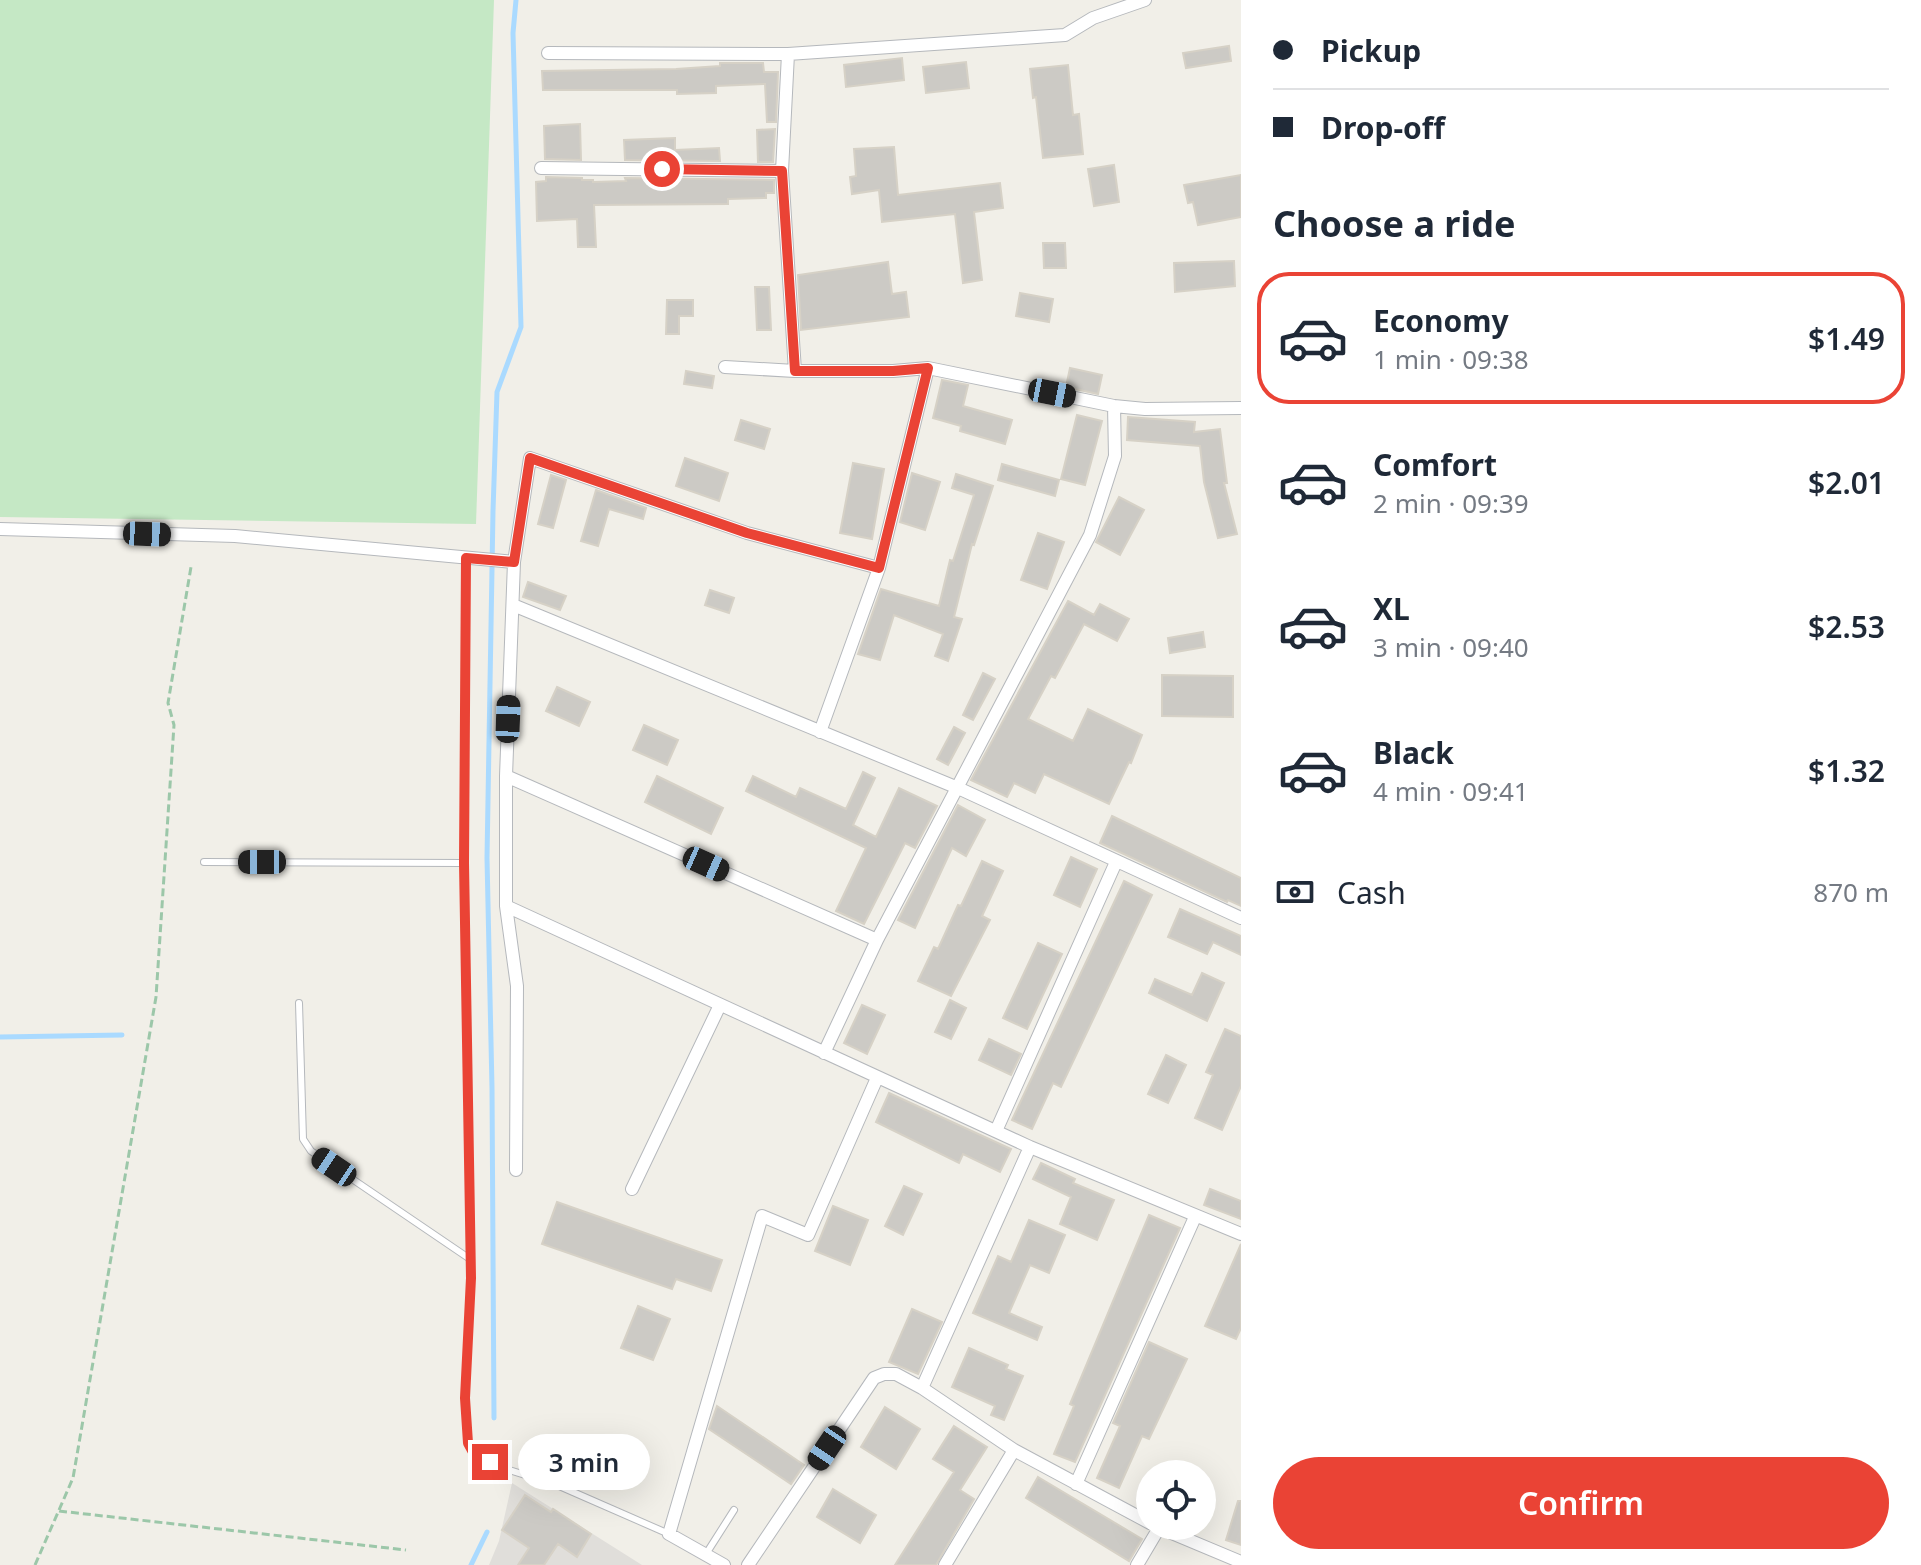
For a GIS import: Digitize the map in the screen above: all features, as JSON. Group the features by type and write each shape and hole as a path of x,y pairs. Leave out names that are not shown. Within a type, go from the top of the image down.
{"street":[{"path":"548,53 788,54 1065,35 1093,18 1145,0"},
{"path":"788,54 782,171 795,371"},
{"path":"541,168 782,171"},
{"path":"725,367 795,371 928,368 1114,406 1145,409 1241,408"},
{"path":"820,732 879,568 928,368"},
{"path":"824,1053 877,940 1090,535 1115,456 1114,406"},
{"path":"516,1170 517,986 506,906 506,776 514,562 530,458 747,533 879,568"},
{"path":"0,529 235,536 514,562"},
{"path":"513,605 958,788 1241,918"},
{"path":"506,776 877,940"},
{"path":"996,1131 1116,862"},
{"path":"506,906 1030,1147 1241,1234"},
{"path":"632,1189 720,1005"},
{"path":"724,1565 669,1534 762,1216 808,1235 877,1078"},
{"path":"922,1388 1030,1147"},
{"path":"1076,1484 1195,1217"},
{"path":"748,1565 874,1378 884,1374 896,1374 922,1388 1014,1450 1136,1516"},
{"path":"945,1565 1014,1450"},
{"path":"1137,1565 1149,1540"},
{"path":"1188,1540 1241,1562"}],"lane":[{"path":"466,558 464,863 470,1259 465,1398 468,1443 474,1454 506,1469 557,1485 669,1534"},
{"path":"204,862 464,863"},
{"path":"299,1003 305,1145 470,1259"},
{"path":"705,1554 734,1510"}],"path":[{"path":"35,1565 73,1478 156,997 174,725 168,703 191,567"},
{"path":"59,1511 406,1550"}],"shaded area":[{"path":"512,1483 642,1565 489,1565 499,1541"}],"green space":[{"path":"0,0 494,0 476,524 0,517"}],"building":[{"path":"1229,46 1231,61 1186,68 1183,53"},
{"path":"902,58 904,80 846,87 844,65"},
{"path":"966,62 969,88 926,93 923,67"},
{"path":"720,63 763,63 764,72 778,72 776,122 767,122 765,84 716,86 716,93 543,90 542,71 676,69 720,66"},
{"path":"1068,65 1073,115 1079,114 1083,154 1043,158 1030,69"},
{"path":"580,124 581,160 545,159 544,126"},
{"path":"775,129 773,162 758,162 757,130"},
{"path":"675,138 675,150 719,148 720,161 625,160 624,140"},
{"path":"894,147 898,195 1000,183 1003,208 974,212 982,280 963,283 955,214 882,222 879,190 852,194 850,177 856,176 854,149"},
{"path":"1114,165 1119,202 1094,206 1088,169"},
{"path":"1241,175 1241,217 1198,225 1193,202 1188,203 1184,185"},
{"path":"546,177 582,178 593,182 626,181 625,178 774,180 774,193 766,193 766,198 728,199 728,204 594,205 596,247 578,247 577,219 537,221 536,182 546,181"},
{"path":"1043,243 1065,243 1066,268 1044,268"},
{"path":"1234,261 1235,286 1175,292 1174,263"},
{"path":"888,262 892,294 906,292 909,317 801,330 798,275"},
{"path":"755,287 769,287 771,330 757,330"},
{"path":"1020,293 1053,299 1049,322 1016,316"},
{"path":"667,300 693,300 693,316 679,316 679,334 666,334"},
{"path":"1070,368 1102,375 1098,394 1066,387"},
{"path":"686,371 714,376 712,388 684,384"},
{"path":"942,380 968,385 963,406 1012,420 1005,444 960,431 961,426 933,418"},
{"path":"1077,415 1102,421 1085,485 1061,479"},
{"path":"1128,417 1195,422 1194,432 1220,429 1227,483 1224,483 1237,534 1218,538 1204,482 1200,446 1127,440"},
{"path":"741,420 770,429 764,449 735,440"},
{"path":"685,458 728,473 719,501 676,486"},
{"path":"853,463 884,469 872,539 840,533"},
{"path":"1002,464 1059,480 1055,496 998,480"},
{"path":"912,473 940,482 925,530 900,522"},
{"path":"956,474 993,486 972,544 954,617 962,619 948,661 935,656 943,634 894,615 880,660 858,654 881,589 939,606 950,560 953,561 974,495 952,488"},
{"path":"551,475 566,480 553,528 538,524"},
{"path":"596,490 646,508 643,519 609,509 598,546 581,541"},
{"path":"1119,497 1144,510 1120,555 1096,542"},
{"path":"1038,533 1064,542 1047,589 1021,580"},
{"path":"528,582 566,596 560,610 523,597"},
{"path":"710,590 734,598 729,613 705,605"},
{"path":"1068,601 1094,615 1100,604 1129,619 1117,641 1084,624 1055,678 1051,676 1028,719 1073,741 1088,709 1142,735 1109,804 1044,774 1035,793 1014,783 1007,797 971,780"},
{"path":"1203,632 1205,647 1170,653 1168,638"},
{"path":"983,673 995,679 973,720 963,715"},
{"path":"1162,675 1233,676 1233,717 1162,716"},
{"path":"557,687 590,702 579,726 546,711"},
{"path":"644,725 678,740 667,765 633,750"},
{"path":"954,727 965,733 948,765 937,759"},
{"path":"863,772 875,778 853,825 876,837 899,788 937,806 915,848 905,843 864,924 836,911 866,848 746,791 753,776 796,797 800,788 846,809"},
{"path":"657,776 723,808 711,834 645,802"},
{"path":"958,805 985,820 966,856 952,848 915,928 898,920"},
{"path":"1112,816 1241,878 1241,906 1100,843"},
{"path":"1071,857 1097,869 1080,907 1054,895"},
{"path":"982,861 1003,871 982,916 990,920 951,996 918,981 934,947 938,949 958,905 961,906"},
{"path":"1124,881 1152,895 1061,1087 1053,1083 1032,1129 1012,1120"},
{"path":"1180,909 1241,936 1241,955 1213,942 1207,954 1168,937"},
{"path":"1038,943 1062,954 1027,1029 1003,1018"},
{"path":"1202,973 1224,983 1207,1021 1149,993 1155,979 1192,995"},
{"path":"950,1000 966,1008 951,1039 935,1032"},
{"path":"862,1005 885,1015 867,1054 844,1043"},
{"path":"1225,1029 1241,1036 1241,1086 1222,1130 1195,1118 1213,1075 1206,1072"},
{"path":"989,1039 1021,1054 1011,1075 979,1060"},
{"path":"1166,1055 1186,1065 1168,1103 1148,1094"},
{"path":"889,1093 1011,1149 1000,1172 963,1154 959,1163 876,1122"},
{"path":"1041,1163 1075,1179 1073,1183 1114,1200 1097,1240 1060,1224 1071,1197 1033,1179"},
{"path":"904,1186 922,1194 903,1235 885,1226"},
{"path":"1210,1189 1241,1201 1241,1219 1204,1205"},
{"path":"557,1202 722,1260 711,1291 676,1279 672,1289 542,1244"},
{"path":"833,1206 868,1220 850,1265 815,1251"},
{"path":"1149,1215 1180,1228 1075,1462 1054,1454 1074,1406 1070,1404"},
{"path":"1029,1220 1065,1235 1049,1273 1030,1265 1009,1313 1042,1327 1037,1340 973,1313 998,1256 1011,1262"},
{"path":"1241,1244 1241,1328 1236,1339 1205,1326"},
{"path":"638,1306 670,1319 653,1360 621,1348"},
{"path":"912,1309 942,1322 918,1374 889,1362"},
{"path":"1149,1342 1187,1359 1149,1439 1142,1436 1119,1488 1097,1478 1120,1426 1113,1423"},
{"path":"969,1348 1008,1365 1006,1369 1023,1376 1004,1420 991,1415 995,1406 952,1387"},
{"path":"717,1406 804,1465 791,1484 709,1429"},
{"path":"885,1407 920,1429 896,1469 861,1447"},
{"path":"954,1426 987,1447 960,1490 974,1499 936,1565 895,1565 954,1472 933,1459"},
{"path":"600,1457 609,1460 612,1469 609,1478 600,1481 591,1478 588,1469 591,1460"},
{"path":"1038,1477 1136,1535 1136,1540 1141,1540 1129,1561 1026,1498"},
{"path":"833,1489 876,1515 860,1543 817,1517"},
{"path":"525,1495 591,1534 577,1557 558,1544 544,1565 518,1565 529,1548 502,1530"},
{"path":"1238,1501 1241,1501 1241,1545 1226,1540"}],"waterway":[{"path":"494,1418 487,858 497,392 521,327 513,33 516,0"},
{"path":"0,1037 122,1035"},
{"path":"471,1565 487,1532"}],"route":[{"path":"490,1462 474,1454 468,1443 465,1398 471,1278 464,863 466,558 514,562 530,458 747,533 879,568 928,368 795,371 782,171 662,169"}]}
